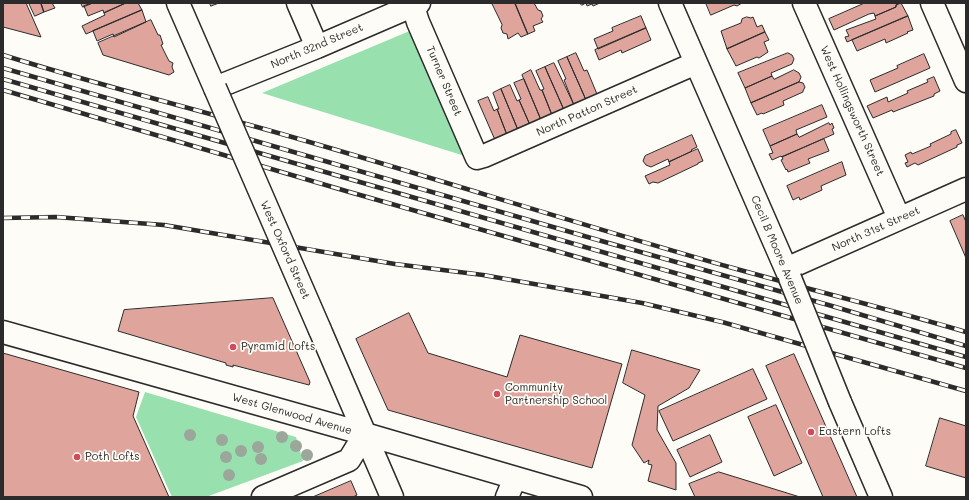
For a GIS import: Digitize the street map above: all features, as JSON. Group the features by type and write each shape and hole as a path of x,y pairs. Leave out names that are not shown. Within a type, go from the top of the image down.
{"street":[{"name":"West Oxford Street","path":"178,3 392,497"},
{"path":"298,3 317,47"},
{"name":"Cecil B Moore Avenue","path":"670,3 788,274 840,402 882,497"},
{"name":"West Hollingsworth Street","path":"804,3 898,218"},
{"path":"932,3 966,81"},
{"name":"North 32nd Street","path":"215,88 317,47 415,4"},
{"name":"Turner Street","path":"415,4 418,22 477,158"},
{"name":"North Patton Street","path":"477,158 696,63"},
{"name":"North 31st Street","path":"788,274 898,218 966,189"},
{"name":"West Glenwood Avenue","path":"3,332 365,434 511,488 581,497"},
{"path":"263,497 349,460 365,434"}],"green space":[{"path":"412,30 465,156 262,93"},
{"path":"145,392 296,437 303,461 206,497 172,497 136,417"}],"building":[{"path":"3,3 26,3 41,37 3,27"},
{"path":"29,3 41,3 44,12 35,16"},
{"path":"41,3 52,3 55,8 44,12"},
{"path":"81,3 93,3 83,7"},
{"path":"93,3 126,3 104,13 103,10 88,16 84,6"},
{"path":"126,3 138,3 142,10 86,34 82,26 105,15 104,13"},
{"path":"210,3 219,3 211,6"},
{"path":"492,3 515,3 528,34 521,37 518,33 508,39 507,34 503,33 501,28 502,25"},
{"path":"515,3 534,3 538,10 541,11 543,16 541,19 543,22 533,26 535,31 528,34"},
{"path":"586,3 600,3 593,6 592,4 587,6"},
{"path":"706,3 742,3 711,15"},
{"path":"865,3 901,3 896,5 896,7 875,16 874,13 869,14 834,30 829,19"},
{"path":"901,3 908,16 847,42 845,37 849,36 846,30 876,19 875,16 896,7 896,5"},
{"path":"142,10 146,22 114,37 113,34 97,41 93,31"},
{"path":"641,16 646,28 598,49 594,39 613,31 612,28"},
{"path":"908,16 913,30 886,43 885,39 857,51 852,40"},
{"path":"753,17 757,27 762,25 765,32 727,49 721,31 741,23 742,19"},
{"path":"151,20 158,35 160,35 163,44 161,45 169,61 173,63 172,67 174,72 169,75 103,55 98,43"},
{"path":"646,28 651,40 622,53 621,50 599,60 595,50"},
{"path":"765,32 769,40 764,42 768,52 759,58 757,57 736,66 727,49"},
{"path":"576,53 584,71 587,70 597,94 586,100 567,57"},
{"path":"788,53 792,55 794,59 792,64 771,73 772,76 745,88 738,73"},
{"path":"924,54 930,68 875,92 870,80 898,68 897,66"},
{"path":"567,57 586,100 574,105 564,80 566,79 558,61"},
{"path":"554,63 574,105 564,110 545,67"},
{"path":"545,67 564,110 552,115 542,90 544,89 536,71"},
{"path":"531,70 540,90 542,90 552,115 541,120 522,75"},
{"path":"794,70 799,73 801,77 799,82 751,103 745,88 772,76 774,79"},
{"path":"934,77 940,91 934,94 934,96 873,118 867,106 887,97 888,102 908,93 907,91 928,82 927,80"},
{"path":"524,79 541,120 530,125 519,100 521,99 514,83"},
{"path":"799,82 803,83 805,87 803,92 783,101 784,105 757,115 751,103"},
{"path":"510,85 517,101 519,100 530,125 518,130 501,89"},
{"path":"501,89 518,130 507,135 497,109 499,109 493,93"},
{"path":"488,97 494,111 497,109 507,135 495,140 478,101"},
{"path":"822,105 827,117 796,130 797,134 770,146 763,130"},
{"path":"829,123 830,125 832,123 834,134 772,160 769,154 773,153 770,146 797,134 799,137"},
{"path":"956,130 962,143 957,145 957,147 918,165 915,163 907,167 905,163 908,162 905,155 911,152 912,154 931,146 930,144"},
{"path":"692,135 697,147 691,150 692,151 669,162 668,159 651,167 646,165 643,161 645,156"},
{"path":"824,139 829,151 808,159 810,163 788,172 787,169 786,170 781,160 783,159 782,157"},
{"path":"698,149 703,161 658,183 653,182 649,184 645,176 670,165 669,162"},
{"path":"842,162 846,175 821,186 822,190 800,200 799,197 793,200 787,186"},
{"path":"963,215 966,222 966,258 950,221"},
{"name":"Pyramid Lofts","path":"273,298 310,382 309,385 233,365 233,367 226,365 226,363 118,331 124,310"},
{"name":"Community Partnership School","path":"409,313 428,353 507,377 520,335 622,364 592,468 388,410 356,339"},
{"path":"632,350 700,370 689,388 658,406 657,430 676,463 676,490 648,481 652,465 648,464 649,460 644,463 632,445 645,395 623,383"},
{"name":"Poth Lofts","path":"3,353 139,392 133,416 169,497 3,497"},
{"name":"Eastern Lofts","path":"794,354 857,497 823,497 766,366"},
{"path":"753,369 767,399 673,441 659,411"},
{"path":"776,405 802,463 774,476 748,417"},
{"path":"940,418 966,426 966,478 926,466"},
{"path":"710,435 722,462 690,477 677,450"},
{"path":"719,472 800,497 695,497 689,484"},
{"path":"351,481 357,495 353,497 313,497"}],"railway":[{"path":"3,55 299,139 762,276 966,332"},
{"path":"3,68 832,306 966,346"},
{"path":"3,79 966,357"},
{"path":"3,90 346,191 966,368"},
{"path":"3,218 56,217 164,225 395,264 483,275 642,303 722,322 966,391"}],"place":[{"name":"Pyramid Lofts","path":"233,347"},
{"name":"Community Partnership School","path":"497,394"},
{"name":"Eastern Lofts","path":"811,432"},
{"name":"Poth Lofts","path":"77,457"}]}
